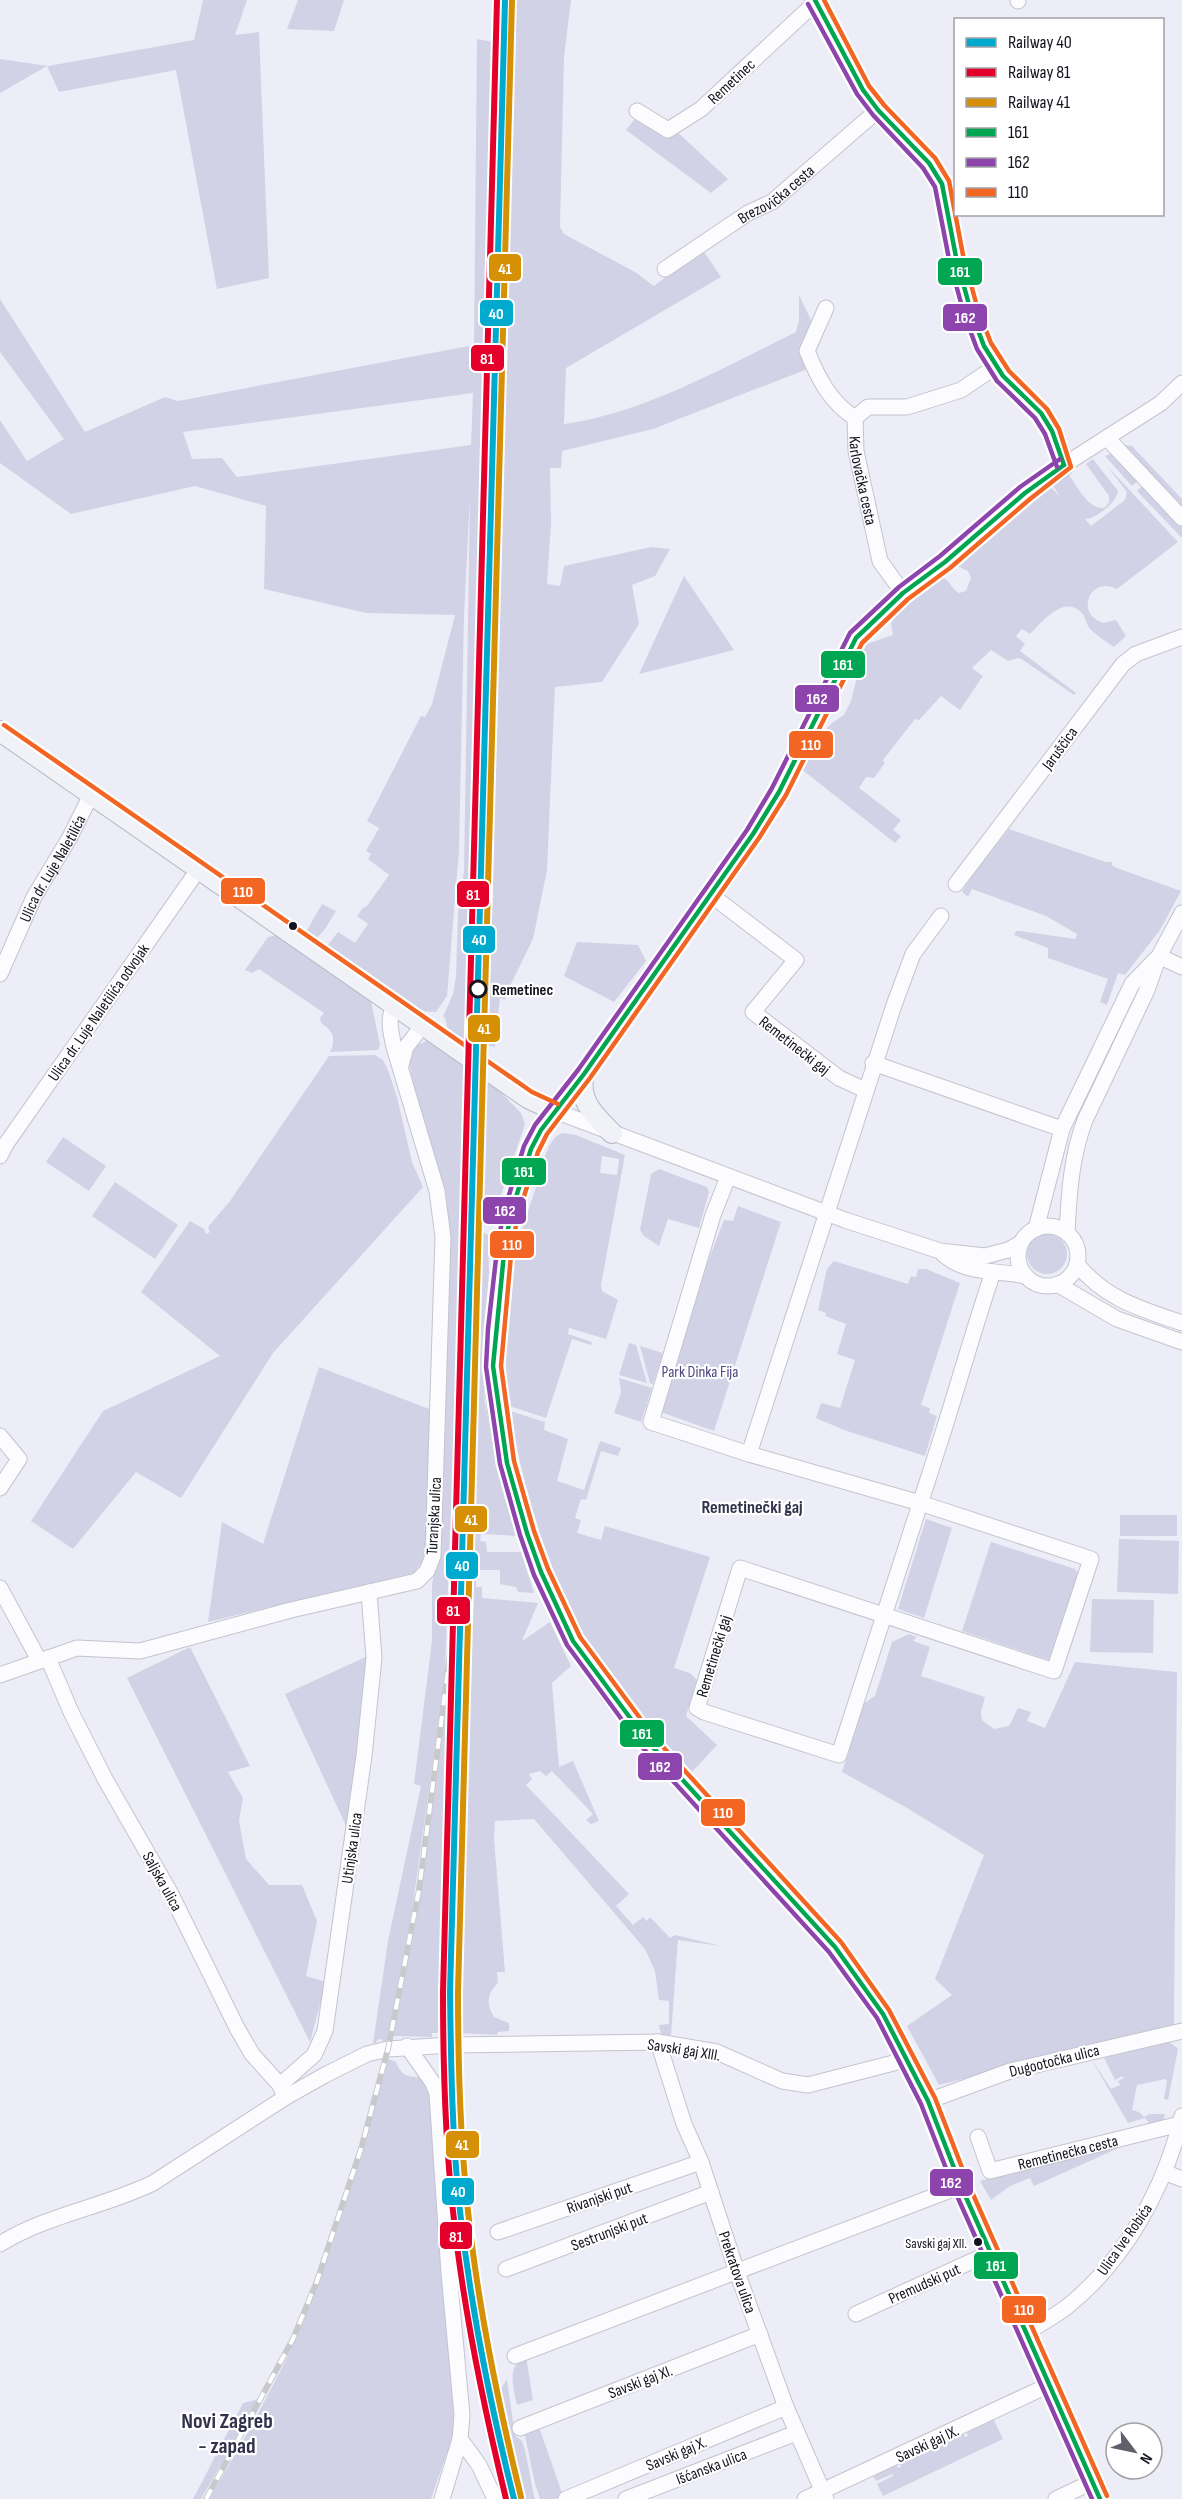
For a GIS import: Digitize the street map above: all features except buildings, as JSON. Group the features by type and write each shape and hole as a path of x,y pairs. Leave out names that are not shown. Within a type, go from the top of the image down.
{"main road":[{"path":"816,1 851,69 879,110 929,163 942,184 956,257 971,312 984,346 995,367 1041,414 1052,431 1064,465 1025,493 945,562 903,593 856,638 779,792 711,895 534,1142 510,1218 500,1272 494,1348 498,1409 507,1463 527,1533 573,1641 613,1698 656,1750 835,1947 864,1985 909,2059 961,2186 1096,2490"},
{"name":"Ulica dr. Luje Naletilića","path":"0,731 533,1102 555,1111"},
{"path":"584,1074 582,1087 585,1100 612,1133"}],"street":[{"name":"Remetinec","path":"637,111 668,130 701,109 816,1"},
{"name":"Brezovička cesta","path":"665,269 748,213 772,202 879,110"},
{"name":"Karlovačka cesta","path":"826,308 807,351 834,403 855,418 856,451 880,561 903,593"},
{"path":"855,418 868,407 907,407 961,390 995,367"},
{"path":"1064,465 1161,403 1182,383"},
{"path":"1108,439 1182,518"},
{"name":"Jaruščica","path":"956,884 1123,664 1136,654 1182,637"},
{"name":"Ulica dr. Luje Naletilića","path":"0,974 31,904 92,795"},
{"name":"Ulica dr. Luje Naletilića odvojak","path":"0,1156 6,1144 198,870"},
{"name":"Remetinečki gaj","path":"711,895 796,960 753,1012 839,1078 864,1090"},
{"path":"1182,913 1159,956 1147,990 1085,1120 1077,1142 1071,1170 1068,1233 1076,1247 1077,1264 1091,1280 1115,1298 1182,1323"},
{"path":"749,1454 807,1279 825,1213 873,1063 913,954 941,915"},
{"path":"1159,956 1182,967"},
{"path":"555,1111 825,1213 940,1251 985,1256 1008,1250 1021,1243 1036,1229 1062,1129 1132,984 1159,956"},
{"name":"Turanjska ulica","path":"0,1675 76,1648 140,1651 417,1581 427,1571 433,1556 443,1237 437,1191 394,1047 390,1016 394,1006"},
{"path":"400,1065 406,1047 423,1025"},
{"path":"873,1063 1062,1129"},
{"name":"Remetinečki gaj","path":"728,1177 713,1215 651,1422 749,1454 920,1503 1091,1558 1054,1671 883,1616 740,1568 697,1708 839,1755 883,1616 920,1503 993,1272"},
{"path":"1036,1229 1052,1227 1068,1233"},
{"path":"1021,1243 1019,1260 1026,1276"},
{"path":"940,1251 957,1264 980,1271 1026,1276 1040,1285 1057,1284 1066,1280 1077,1264"},
{"path":"1057,1284 1117,1319 1182,1342"},
{"path":"0,1436 19,1459 0,1488"},
{"path":"0,1588 44,1659"},
{"name":"Utinjska ulica","path":"0,2244 21,2232 130,2194 153,2183 283,2091 314,2055 325,2031 364,1756 374,1658 369,1592"},
{"name":"Saljska ulica","path":"44,1659 105,1779 171,1894 237,2028 252,2054 283,2091"},
{"name":"Dugootočka ulica","path":"928,2101 978,2081 1019,2069 1182,2031"},
{"name":"Savski gaj XIII.","path":"450,2045 658,2042 717,2052 794,2084 808,2085 909,2059"},
{"name":"Prekratova ulica","path":"658,2042 684,2124 711,2192 786,2408 824,2495"},
{"name":"Utinjska ulica","path":"283,2091 325,2075 367,2054 407,2046 450,2045"},
{"path":"407,2046 433,2083 437,2094 449,2273 462,2415 460,2439 442,2499"},
{"name":"Remetinečka cesta","path":"978,2137 990,2171 1181,2120"},
{"name":"Ulica Ive Robića","path":"1026,2333 1069,2305 1098,2277 1134,2230 1164,2172 1181,2120"},
{"name":"Rivanjski put","path":"498,2232 700,2162"},
{"path":"1164,2172 1182,2179"},
{"path":"515,2356 961,2186"},
{"name":"Sestrunjski put","path":"506,2269 711,2192"},
{"name":"Premudski put","path":"856,2314 992,2252"},
{"name":"Savski gaj XI.","path":"520,2428 760,2334"},
{"name":"Savski gaj IX.","path":"805,2499 824,2495 1049,2385"},
{"name":"Savski gaj X.","path":"566,2499 786,2408"},
{"name":"Išćanska ulica","path":"626,2499 796,2433"},
{"path":"460,2439 479,2465 495,2499"},
{"path":"1056,2499 1096,2490"}],"green space":[{"path":"203,0 247,0 235,35 259,32 269,278 217,289 176,70 59,92 47,66 0,93 0,59 48,66 194,40"},
{"path":"298,0 344,0 334,31 287,29"},
{"path":"510,0 571,0 564,57 560,227 564,234 635,272 654,286 702,249 721,277 566,368 564,424 624,410 654,399 712,374 796,332 799,320 799,295 811,320 803,345 810,368 653,429 562,451 561,468 550,468 551,523 547,584 560,586 564,566 651,547 670,549 655,576 632,585 639,624 602,682 555,687 547,870 533,939 505,1000 500,998 495,1047 485,1045 493,883 488,751"},
{"path":"477,39 504,44 482,792 471,1045 448,1030 443,1017 453,994 456,976 458,913 464,871 470,496 464,616 459,851 447,996 436,1012 419,1011 327,946 338,932 355,943 368,924 357,916 389,875 368,859 371,854 366,851 379,828 367,821 421,716 425,717 432,704 455,615 366,613 264,589 266,506 195,486 71,514 0,463 0,420 27,461 64,439 0,352 0,299 85,432 165,397 178,401 474,345","holes":["473,393 471,445 237,477 222,458 192,459 183,432"]},
{"path":"638,115 676,131 728,179 711,193 626,130"},
{"path":"1125,445 1132,446 1182,499 1182,510 1123,448"},
{"path":"1112,453 1139,480 1132,486 1105,456"},
{"path":"1093,459 1118,491 1114,500 1105,509 1085,519 1091,526 1125,500 1127,492 1107,466 1178,542 1117,589 1102,586 1090,595 1089,612 1103,623 1116,620 1126,636 1114,647 1090,629 1081,612 1067,607 1053,612 1030,634 1022,629 1016,636 1025,644 1020,651 1076,693 1074,695 1023,660 1018,658 1008,661 991,650 972,668 983,676 960,710 941,696 919,720 915,719 883,760 885,763 874,778 866,777 859,788 901,820 893,830 901,836 895,843 800,768 812,745 832,723 844,715 851,701 857,677 855,657 867,644 893,635 891,623 906,602 940,576 959,593 966,591 971,578 968,571 957,564 1049,485 1061,498 1051,483 1065,474 1069,475 1088,501 1104,508 1109,503 1109,496 1086,464"},
{"path":"1143,485 1182,526 1182,538 1137,491"},
{"path":"684,576 734,650 639,674"},
{"path":"1009,829 1106,862 1112,862 1112,865 1117,868 1181,891 1160,930 1125,975 1118,973 1107,1005 1100,1002 1108,979 1048,958 1048,948 1014,935 1016,931 1020,931 1075,939 1077,934 1046,916 972,889 968,897 962,892"},
{"path":"322,904 336,911 316,939 306,932"},
{"path":"277,935 371,1001 380,1045 378,1050 330,1052 333,1036 329,1029 321,1023 320,1018 324,1013 259,969 252,973 245,970 268,937"},
{"path":"577,942 638,945 646,961 614,1002 564,976"},
{"path":"426,1041 432,1042 472,1067 469,1078 457,1530 450,1530 445,1675 412,1911 387,2040 383,2042 382,2039 377,2040 373,2043 388,1941 421,1786 414,1784 432,1641 432,1585 438,1554 443,1497 447,1314 419,1107 408,1060 414,1047"},
{"path":"375,1055 383,1060 388,1070 397,1097 412,1162 423,1187 273,1353 181,1498 136,1472 73,1549 31,1521 103,1411 220,1356 141,1292 190,1221 204,1229 206,1234 210,1232 208,1227 230,1201 329,1056"},
{"path":"479,1070 521,1113 525,1124 495,1213 489,1211 483,1232 488,1235 489,1273 482,1355 485,1403 495,1454 517,1536 481,1534 480,1541 486,1542 487,1552 521,1552 534,1593 518,1592 516,1587 500,1584 500,1570 476,1570 476,1587 482,1587 482,1598 538,1603 522,1641 550,1622 571,1666 552,1683 559,1767 573,1761 599,1821 591,1824 586,1820 593,1814 552,1771 546,1776 540,1771 529,1774 532,1779 526,1785 629,1894 616,1906 633,1925 643,1917 647,1921 650,1917 670,1938 675,1935 721,1946 678,1940 671,2035 661,2034 659,2025 669,2024 669,2001 659,2000 655,1971 645,1949 534,1819 495,1821 494,1839 505,1972 497,1972 498,1983 490,1995 489,2003 494,2017 509,2023 509,2031 498,2032 497,2035 455,2033 455,1888"},
{"path":"562,1133 576,1135 625,1155 601,1285 602,1291 618,1300 606,1339 569,1328 568,1334 592,1342 591,1345 572,1339 546,1418 509,1406 505,1335 507,1299 515,1254 546,1154 557,1136","holes":["602,1156 619,1159 617,1175 600,1173"]},
{"path":"63,1137 106,1166 89,1191 46,1162"},
{"path":"659,1169 707,1187 709,1192 699,1228 668,1219 659,1246 644,1236 640,1230 651,1174"},
{"path":"115,1182 178,1225 155,1259 92,1216"},
{"name":"Park Dinka Fija","path":"738,1206 781,1222 714,1431 655,1410 672,1354 724,1220 733,1221"},
{"path":"1047,1234 1061,1240 1067,1254 1061,1268 1047,1274 1033,1268 1027,1254 1033,1240"},
{"path":"834,1261 908,1284 911,1276 916,1277 918,1269 926,1269 960,1283 921,1405 930,1408 929,1413 937,1416 925,1456 844,1430 816,1418 821,1403 840,1408 855,1360 837,1354 846,1324 825,1316 826,1313 818,1310 827,1269"},
{"path":"629,1343 636,1345 647,1383 619,1375"},
{"path":"640,1346 663,1353 653,1384 650,1383"},
{"path":"319,1367 432,1410 427,1555 414,1573 208,1622 222,1522 263,1544"},
{"path":"619,1378 652,1388 641,1422 614,1413 621,1392"},
{"path":"510,1411 545,1422 544,1430 568,1439 557,1481 584,1490 600,1441 621,1448 618,1456 601,1451 586,1500 581,1499 575,1518 581,1520 577,1533 601,1540 605,1526 710,1557 674,1668 690,1673 697,1680 686,1716 717,1745 692,1772 637,1713 607,1673 586,1639 568,1603 538,1527 526,1488"},
{"path":"1120,1515 1177,1515 1177,1536 1120,1536"},
{"path":"926,1519 952,1528 924,1618 898,1609"},
{"path":"1119,1539 1179,1541 1178,1594 1117,1592"},
{"path":"991,1542 1075,1569 1078,1573 1049,1660 962,1631"},
{"path":"1092,1599 1154,1600 1153,1653 1090,1652"},
{"path":"909,1634 917,1637 913,1641 930,1647 921,1676 985,1697 981,1712 982,1720 994,1729 1009,1726 1018,1708 1031,1712 1027,1721 1045,1728 1075,1662 1177,1672 1174,2025 939,2085 907,2026 952,1995 935,1979 984,1855 842,1772 863,1704 875,1696 892,1642"},
{"path":"190,1647 250,1766 228,1772 243,1798 239,1821 246,1859 269,1885 302,1885 317,1921 306,1976 326,1982 310,2042 127,1678"},
{"path":"372,1654 347,1828 285,1694"},
{"path":"451,1667 454,1667 445,1953 447,2036 442,2036 442,2033 432,2033 432,2037 393,2036 421,1891"},
{"path":"1168,2041 1178,2049 1168,2100 1164,2099 1167,2081 1165,2079 1137,2085 1132,2110 1144,2117 1150,2114 1165,2114 1163,2122 1150,2124 1145,2118 1128,2123 1090,2057 1111,2089 1120,2085 1118,2081 1124,2078 1122,2076 1115,2080 1104,2058"},
{"path":"388,2059 396,2062 403,2073 420,2078 429,2084 455,2430 431,2499 209,2499 269,2393 301,2327 327,2262"},
{"path":"1117,2146 1121,2147 1034,2186 1030,2178 1010,2186 991,2200 980,2181"},
{"path":"526,2356 533,2400 517,2405 513,2371 520,2360"},
{"path":"507,2379 515,2436 524,2445 535,2499 519,2499 495,2399"},
{"path":"259,2399 201,2499 193,2499 243,2403"},
{"path":"992,2416 1003,2439 883,2496 877,2484 893,2474 876,2481 873,2476 895,2461 898,2468 901,2467 898,2460 962,2431 965,2437 968,2436 966,2430"},
{"path":"538,2424 563,2496 556,2499 540,2499 535,2484 524,2431"}],"railway":[{"path":"206,2499 293,2339 317,2281 361,2149 388,2049 419,1890 461,1555"}],"rail line":[{"name":"81","path":"497,0 443,1992 446,2129 457,2248 489,2428 506,2499"},
{"name":"40","path":"505,0 450,1992 451,2074 457,2184 464,2248 482,2356 514,2499"},
{"name":"41","path":"512,0 458,1992 461,2129 472,2247 490,2355 521,2497"}],"transit line":[{"name":"161","path":"815,0 863,90 878,110 929,163 942,184 956,257 971,312 984,346 1003,376 1041,413 1052,431 1064,465"},
{"name":"110","path":"824,0 869,86 935,158 949,181 954,207"},
{"name":"162","path":"808,4 857,94 873,115 923,168 935,187 949,259 964,314 977,349 997,381 1035,418 1045,434 1057,467"},
{"name":"110","path":"956,216 963,255 978,310 991,343 1009,371 1047,409 1059,429 1071,467 950,568 908,599 862,643 786,795 759,838 590,1078 547,1134 538,1152 519,1212 512,1244 501,1366 514,1461 534,1531 548,1569 580,1637 654,1737 841,1942 889,2010 935,2098 968,2183 1107,2496"},
{"name":"162","path":"1060,459 1020,487 940,556 899,587 850,633 772,788 747,830 578,1070 535,1125 524,1146 505,1208 498,1241 486,1367 500,1464 520,1535 534,1575 567,1645 642,1747 829,1952 877,2018 921,2104 954,2189 1092,2499"},
{"name":"161","path":"1064,465 1025,493 945,562 903,593 856,638 779,792 753,834 584,1074 541,1130 531,1149 512,1210 505,1243 493,1366 507,1463 527,1533 541,1572 573,1641 648,1742 835,1947 883,2014 928,2101 961,2186 1100,2499"},
{"name":"110","path":"4,725 532,1092 558,1104"}],"place":[{"name":"Remetinec","path":"478,989"},
{"name":"Savski gaj XII.","path":"978,2242"}],"district":[{"name":"Remetinečki gaj","path":"752,1507"},
{"name":"Novi Zagreb - zapad","path":"227,2432"}]}
